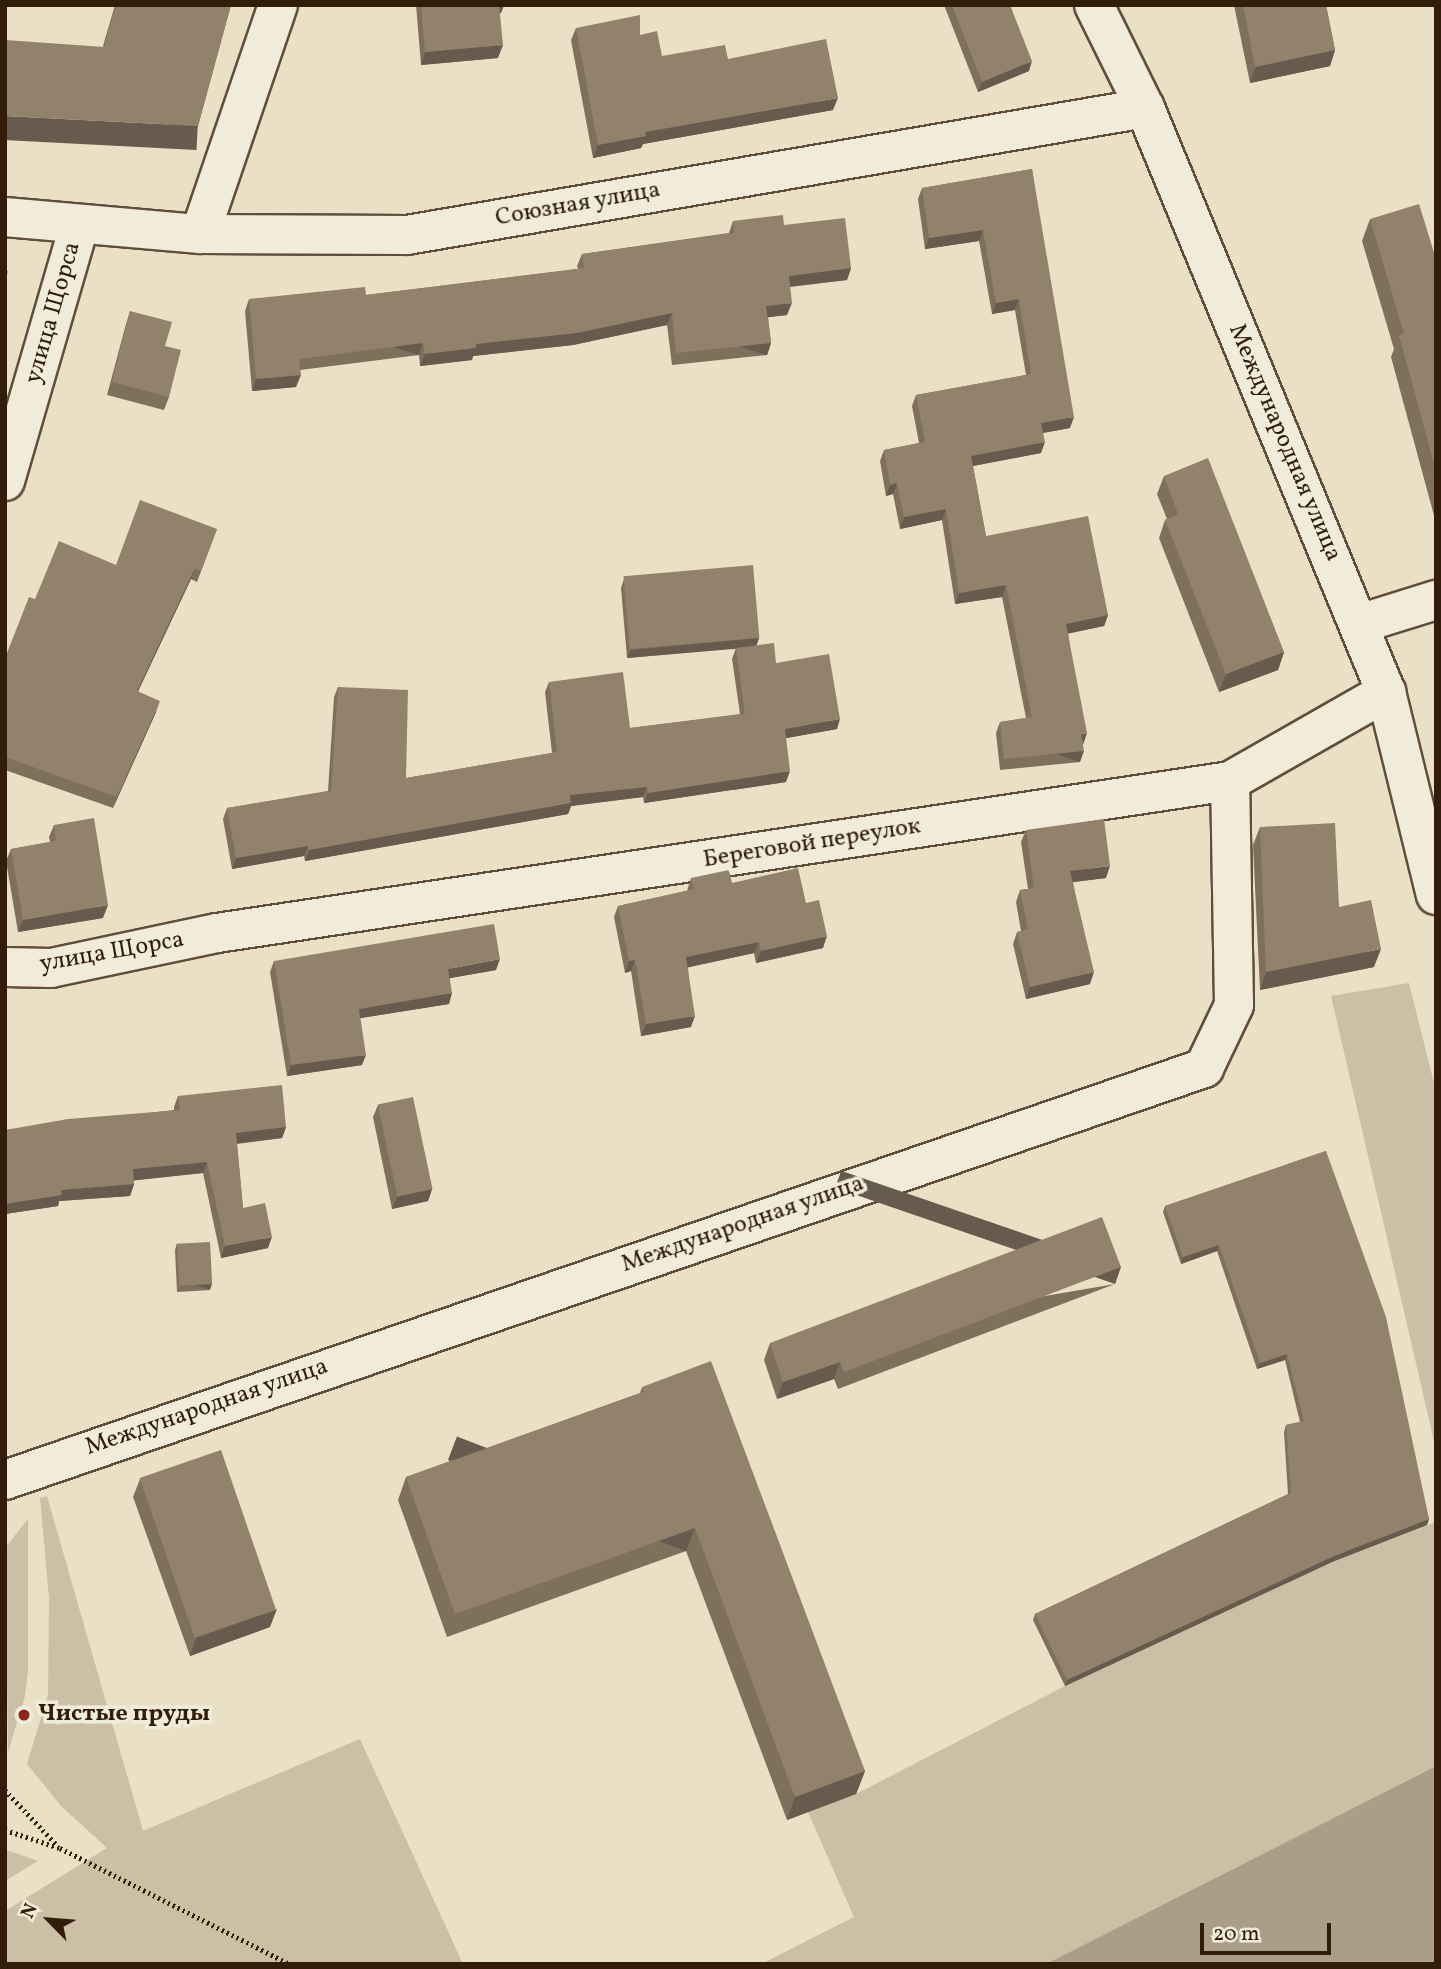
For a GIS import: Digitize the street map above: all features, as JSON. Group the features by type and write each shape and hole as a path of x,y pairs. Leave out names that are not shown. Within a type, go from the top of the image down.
{"street":[{"path":"200,234 278,5"},
{"name":"Международная улица","path":"1094,5 1145,108 1385,691 1436,895"},
{"name":"Союзная улица","path":"5,217 79,226 200,234 407,234 1145,108"},
{"name":"улица Щорса","path":"5,481 79,226"},
{"path":"1359,624 1436,600"},
{"name":"Береговой переулок","path":"217,933 1230,781 1385,691"},
{"name":"Международная улица","path":"5,1480 1204,1068 1234,1005 1230,781"},
{"name":"улица Щорса","path":"5,967 51,968 217,933"}],"path":[{"path":"5,1790 60,1848"},
{"path":"5,1830 60,1848 290,1964"}],"shaded area":[{"path":"1409,983 1436,1091 1436,1450 1331,996"},
{"path":"47,1496 143,1831 360,1739 463,1964 5,1964 5,1911 107,1848 61,1806 27,1764 48,1695 49,1598 40,1498"},
{"path":"28,1519 28,1671 25,1696 8,1752 5,1548"},
{"path":"1436,1522 1436,1766 1046,1964 761,1964 854,1917 808,1812 856,1794 1065,1686 1332,1562"},
{"path":"1436,1766 1436,1964 1046,1964"},
{"path":"5,1850 13,1852 38,1861 5,1881"}],"building":[{"path":"116,5 231,5 198,126 5,116 5,40 104,47"},
{"path":"421,5 499,5 503,45 425,52"},
{"path":"952,5 1010,5 1032,61 982,82"},
{"path":"1243,5 1326,5 1335,50 1255,67"},
{"path":"640,15 640,35 657,31 662,56 725,45 728,59 826,39 838,98 645,132 646,136 598,145 576,28"},
{"path":"1032,169 1074,417 1041,423 1045,442 971,456 986,536 1088,516 1108,615 1066,624 1087,733 1081,734 1084,751 1004,759 1000,722 1032,717 1006,585 959,593 946,509 904,517 897,483 890,485 884,450 925,442 916,395 1031,374 1019,299 996,303 983,230 929,238 922,188"},
{"path":"1419,204 1436,259 1436,471 1399,335 1404,334 1370,219"},
{"path":"783,215 784,225 845,218 851,268 789,276 792,303 766,306 771,343 676,353 672,313 577,333 476,344 476,348 425,354 423,343 299,359 301,375 256,379 249,299 365,287 366,295 584,268 582,254 734,233 733,221"},
{"path":"130,311 172,322 165,346 181,350 169,397 112,382"},
{"path":"1208,458 1284,652 1226,674 1165,520 1178,514 1164,476"},
{"path":"140,500 217,529 201,571 195,568 137,691 160,701 117,797 5,757 5,658 29,597 35,599 59,541 116,565"},
{"path":"753,565 759,638 630,649 623,576"},
{"path":"774,643 776,663 829,654 840,719 785,729 790,771 648,793 647,787 570,795 571,803 309,850 308,846 236,858 227,808 331,791 338,687 408,690 406,778 557,752 549,682 623,672 630,728 745,714 736,648"},
{"path":"94,818 108,905 23,920 11,849 56,841 54,825"},
{"path":"1104,819 1110,866 1070,871 1094,972 1030,987 1017,932 1028,929 1020,890 1034,888 1026,830"},
{"path":"1335,823 1339,907 1371,900 1381,949 1266,972 1260,827"},
{"path":"798,868 806,903 819,900 827,936 761,951 759,942 686,957 695,1016 646,1024 635,960 629,961 618,906 694,889 691,878 729,870 732,883"},
{"path":"494,924 500,959 448,969 452,993 359,1009 366,1055 291,1065 274,961"},
{"path":"282,1085 286,1127 236,1133 243,1208 265,1203 272,1237 225,1246 207,1162 133,1169 134,1184 61,1190 62,1195 5,1204 5,1130 68,1119 180,1110 178,1096"},
{"path":"413,1097 433,1189 397,1196 378,1104"},
{"path":"1326,1151 1386,1317 1429,1519 1334,1556 1067,1680 1035,1614 1291,1493 1286,1425 1304,1421 1287,1354 1260,1363 1219,1245 1183,1257 1165,1206"},
{"path":"1102,1217 1121,1267 844,1372 840,1362 783,1382 770,1343"},
{"path":"210,1242 212,1284 179,1286 177,1244"},
{"path":"711,1361 865,1771 795,1797 695,1528 455,1614 406,1477 644,1392 642,1387"},
{"path":"221,1450 276,1610 195,1638 140,1478"}],"place":[{"name":"Чистые пруды","path":"24,1715"}]}
